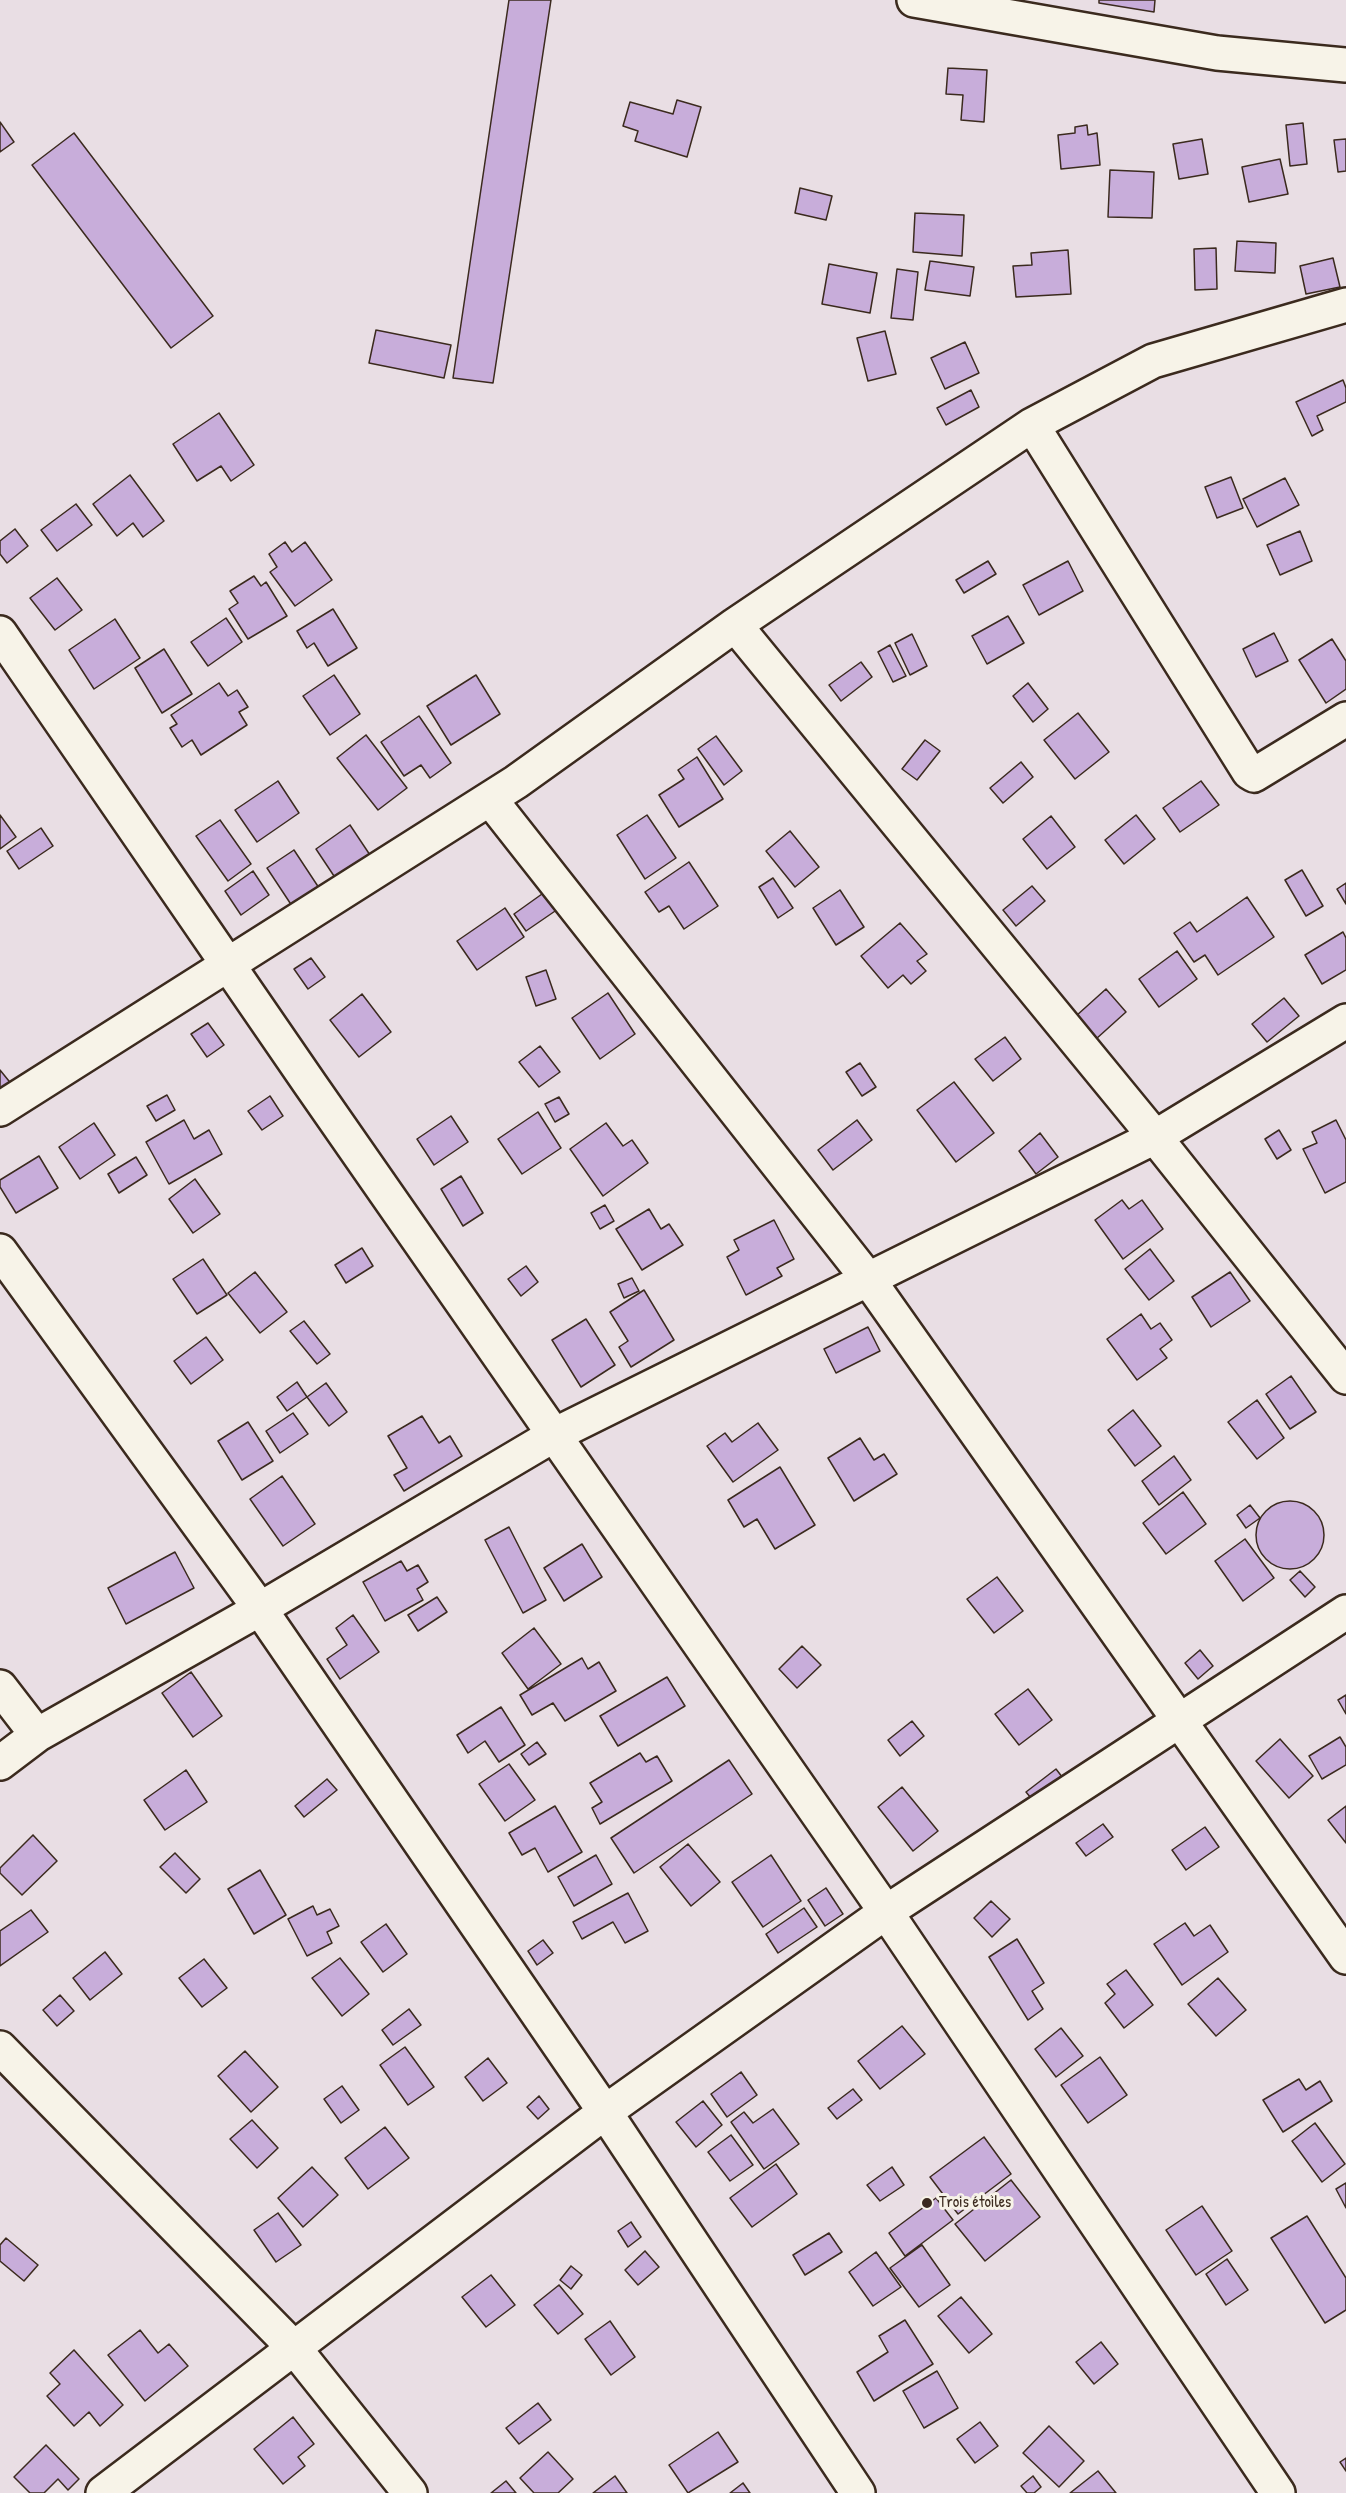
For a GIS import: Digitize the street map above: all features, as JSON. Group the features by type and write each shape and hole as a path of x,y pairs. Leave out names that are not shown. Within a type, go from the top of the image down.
{"street":[{"path":"914,0 1217,53 1346,65"},
{"path":"0,1109 490,799 735,625 1032,425 1153,361 1346,305"},
{"path":"1032,425 1249,772 1254,775 1346,719"},
{"path":"735,625 1155,1137 1346,1377"},
{"path":"0,633 886,1912 1278,2493"},
{"path":"490,799 868,1279 1346,1957"},
{"path":"0,1763 37,1735 260,1610 554,1435 1155,1137 1346,1021"},
{"path":"0,1251 260,1610 605,2112 858,2493"},
{"path":"103,2493 605,2112 886,1912 1346,1612"},
{"path":"0,1687 37,1735"},
{"path":"0,2048 295,2349 410,2493"}],"building":[{"path":"509,0 551,0 493,383 453,378"},
{"path":"1099,0 1155,0 1154,12 1099,3"},
{"path":"948,68 987,70 984,122 961,120 963,95 946,94"},
{"path":"677,100 701,107 687,157 635,141 638,131 623,126 630,102 673,114"},
{"path":"0,122 14,142 0,152"},
{"path":"1303,123 1307,164 1290,166 1286,125"},
{"path":"1087,125 1088,135 1097,133 1100,165 1061,169 1058,135 1075,133 1075,127"},
{"path":"74,133 213,316 171,348 32,165"},
{"path":"1202,139 1208,174 1179,179 1173,144"},
{"path":"1346,139 1346,171 1338,172 1334,140"},
{"path":"1280,159 1288,194 1249,202 1242,167"},
{"path":"1110,170 1154,172 1152,218 1108,217"},
{"path":"800,188 832,196 826,220 795,213"},
{"path":"915,213 964,215 962,256 913,252"},
{"path":"1237,241 1276,243 1275,273 1235,271"},
{"path":"1216,248 1217,289 1195,290 1194,249"},
{"path":"1068,250 1071,294 1016,297 1013,266 1032,265 1031,253"},
{"path":"1333,258 1340,287 1306,294 1300,266"},
{"path":"930,261 974,267 970,296 925,290"},
{"path":"829,264 877,273 870,313 822,304"},
{"path":"897,269 918,272 913,320 891,318"},
{"path":"376,330 451,345 444,378 369,363"},
{"path":"885,331 896,374 868,381 857,338"},
{"path":"965,342 979,373 945,389 931,358"},
{"path":"1343,380 1346,388 1346,402 1317,416 1323,430 1312,436 1296,402"},
{"path":"971,390 979,407 946,425 937,408"},
{"path":"219,413 254,465 231,481 221,466 197,481 173,444"},
{"path":"130,475 164,521 143,537 133,523 117,536 93,504"},
{"path":"1231,477 1243,508 1217,518 1205,487"},
{"path":"1285,478 1299,505 1257,527 1243,499"},
{"path":"76,504 92,525 57,551 41,530"},
{"path":"15,529 28,546 7,563 0,554 0,541"},
{"path":"1300,531 1312,561 1280,575 1267,545"},
{"path":"285,542 292,552 305,542 332,580 295,606 270,572 277,567 269,554"},
{"path":"988,561 996,574 964,593 956,580"},
{"path":"1068,561 1083,591 1039,615 1023,585"},
{"path":"254,576 261,586 266,582 287,616 248,639 229,609 238,603 230,591"},
{"path":"57,578 82,610 55,630 30,598"},
{"path":"333,609 357,648 328,666 314,643 307,648 297,631"},
{"path":"1008,616 1024,643 987,664 972,636"},
{"path":"226,618 242,642 208,666 191,642"},
{"path":"115,619 140,658 94,689 69,650"},
{"path":"1274,633 1288,661 1256,677 1243,649"},
{"path":"912,634 927,666 910,675 895,643"},
{"path":"1332,639 1346,661 1346,689 1326,703 1299,660"},
{"path":"890,645 906,676 893,682 878,652"},
{"path":"164,649 192,694 162,713 135,668"},
{"path":"861,662 872,677 841,701 829,685"},
{"path":"334,675 360,714 330,735 303,696"},
{"path":"476,675 500,714 451,745 427,706"},
{"path":"219,683 228,696 237,690 248,707 239,712 247,725 201,755 192,740 182,747 170,728 177,724 171,715"},
{"path":"1028,683 1048,709 1033,722 1013,696"},
{"path":"1078,713 1109,752 1075,779 1044,740"},
{"path":"419,716 451,763 430,778 421,765 404,776 381,742"},
{"path":"366,735 407,788 378,810 337,758"},
{"path":"716,736 742,771 724,785 698,749"},
{"path":"925,740 940,751 917,780 902,769"},
{"path":"697,757 723,799 679,827 659,795 684,779 678,770"},
{"path":"1021,762 1033,777 1003,803 990,788"},
{"path":"278,781 299,813 257,842 235,810"},
{"path":"1201,781 1219,805 1180,832 1163,808"},
{"path":"0,815 16,837 0,849"},
{"path":"647,815 676,858 645,879 617,835"},
{"path":"1136,815 1155,839 1124,864 1105,840"},
{"path":"1051,816 1075,847 1047,869 1023,839"},
{"path":"220,820 251,864 228,881 196,836"},
{"path":"350,825 372,858 338,882 316,849"},
{"path":"41,828 53,846 19,869 7,851"},
{"path":"790,831 819,867 795,887 766,851"},
{"path":"294,850 323,894 296,912 267,868"},
{"path":"689,862 718,906 684,929 669,906 659,912 645,892"},
{"path":"1302,870 1323,906 1306,916 1285,880"},
{"path":"253,871 269,895 241,915 225,891"},
{"path":"773,878 793,908 778,918 759,887"},
{"path":"1346,883 1346,904 1337,889"},
{"path":"1032,886 1045,901 1016,926 1003,910"},
{"path":"549,889 561,907 526,931 514,914"},
{"path":"840,890 864,927 836,945 813,908"},
{"path":"1247,897 1274,937 1218,975 1205,955 1194,962 1174,933 1190,922 1197,932"},
{"path":"505,908 524,937 477,970 457,941"},
{"path":"900,923 927,954 917,961 926,971 911,984 903,975 888,988 861,956"},
{"path":"1343,932 1346,938 1346,970 1322,984 1305,955"},
{"path":"1177,951 1197,979 1159,1007 1139,979"},
{"path":"311,958 325,977 308,989 294,969"},
{"path":"546,970 556,999 536,1006 526,977"},
{"path":"1106,989 1126,1012 1096,1039 1076,1016"},
{"path":"608,993 635,1034 600,1059 572,1018"},
{"path":"362,994 391,1032 359,1057 330,1020"},
{"path":"1284,998 1299,1016 1267,1042 1252,1024"},
{"path":"208,1023 224,1045 207,1057 191,1034"},
{"path":"1005,1037 1021,1059 993,1081 975,1059"},
{"path":"540,1046 560,1072 539,1087 519,1062"},
{"path":"860,1063 876,1087 862,1096 846,1072"},
{"path":"0,1070 13,1086 0,1097"},
{"path":"954,1082 994,1133 956,1162 917,1110"},
{"path":"167,1095 175,1110 156,1121 147,1106"},
{"path":"270,1096 283,1116 262,1130 248,1111"},
{"path":"559,1097 569,1114 555,1122 545,1104"},
{"path":"538,1112 561,1148 522,1174 498,1139"},
{"path":"451,1116 468,1142 434,1165 417,1139"},
{"path":"184,1120 194,1139 209,1130 222,1154 169,1184 146,1142"},
{"path":"857,1120 872,1140 833,1170 818,1150"},
{"path":"1336,1120 1346,1140 1346,1182 1325,1193 1303,1149 1317,1143 1312,1132"},
{"path":"94,1123 115,1155 80,1179 59,1147"},
{"path":"606,1123 623,1146 632,1140 648,1163 603,1196 570,1149"},
{"path":"1279,1130 1291,1150 1277,1159 1265,1139"},
{"path":"1040,1133 1058,1157 1036,1174 1019,1151"},
{"path":"39,1156 58,1188 16,1213 0,1187 0,1180"},
{"path":"136,1157 147,1175 119,1193 108,1174"},
{"path":"461,1176 483,1213 463,1226 441,1189"},
{"path":"195,1179 220,1214 193,1233 169,1199"},
{"path":"1122,1200 1129,1209 1142,1200 1163,1229 1123,1259 1095,1220"},
{"path":"605,1205 614,1221 600,1229 591,1213"},
{"path":"649,1209 661,1229 669,1224 683,1245 642,1270 616,1229"},
{"path":"774,1220 794,1259 777,1268 782,1276 746,1295 727,1257 739,1250 734,1240"},
{"path":"362,1248 373,1266 346,1283 335,1265"},
{"path":"1150,1249 1174,1281 1149,1300 1125,1269"},
{"path":"203,1259 227,1295 197,1314 173,1279"},
{"path":"526,1266 538,1282 521,1296 508,1279"},
{"path":"255,1272 287,1312 260,1333 228,1293"},
{"path":"1230,1272 1250,1301 1211,1327 1192,1297"},
{"path":"632,1278 639,1291 624,1298 618,1284"},
{"path":"644,1290 674,1340 631,1367 619,1347 628,1341 610,1312"},
{"path":"1141,1314 1151,1329 1160,1323 1172,1340 1160,1349 1167,1358 1137,1380 1107,1339"},
{"path":"586,1319 615,1365 581,1387 552,1340"},
{"path":"304,1321 330,1354 317,1364 290,1331"},
{"path":"868,1327 880,1351 836,1373 824,1349"},
{"path":"206,1337 223,1360 191,1384 174,1361"},
{"path":"1291,1376 1316,1412 1290,1429 1266,1394"},
{"path":"297,1382 307,1397 287,1411 277,1397"},
{"path":"326,1383 347,1412 329,1426 307,1397"},
{"path":"1257,1400 1284,1438 1257,1459 1228,1422"},
{"path":"1133,1410 1161,1446 1135,1466 1108,1430"},
{"path":"293,1413 308,1434 280,1453 266,1431"},
{"path":"422,1416 439,1443 450,1436 462,1456 404,1491 394,1475 407,1468 388,1436"},
{"path":"248,1422 273,1461 242,1480 218,1441"},
{"path":"758,1423 778,1450 733,1482 707,1446 725,1433 732,1442"},
{"path":"860,1438 874,1460 884,1454 897,1474 854,1501 828,1458"},
{"path":"1174,1456 1191,1480 1159,1505 1142,1481"},
{"path":"780,1467 815,1525 775,1549 757,1519 744,1527 728,1500"},
{"path":"282,1476 315,1524 283,1546 250,1499"},
{"path":"1183,1492 1206,1524 1166,1554 1143,1523"},
{"path":"1283,1501 1297,1501 1309,1506 1319,1516 1324,1535 1319,1554 1309,1564 1297,1569 1283,1569 1271,1564 1261,1554 1256,1542 1256,1528 1261,1516 1271,1506"},
{"path":"1250,1505 1260,1518 1246,1528 1237,1515"},
{"path":"509,1527 546,1600 523,1613 485,1540"},
{"path":"1245,1539 1274,1578 1243,1601 1215,1561"},
{"path":"582,1544 602,1577 564,1601 544,1568"},
{"path":"175,1552 194,1588 126,1624 108,1588"},
{"path":"401,1561 407,1571 418,1565 428,1582 417,1589 423,1600 385,1621 363,1582"},
{"path":"1300,1571 1315,1587 1305,1597 1290,1580"},
{"path":"997,1577 1023,1611 994,1633 967,1599"},
{"path":"437,1597 447,1612 418,1631 408,1615"},
{"path":"353,1615 379,1652 340,1679 327,1659 347,1645 336,1628"},
{"path":"534,1628 561,1664 528,1689 502,1653"},
{"path":"802,1646 821,1665 797,1688 779,1669"},
{"path":"1200,1650 1213,1666 1198,1679 1185,1663"},
{"path":"582,1658 588,1669 599,1662 616,1691 565,1721 553,1703 532,1715 520,1695"},
{"path":"191,1672 222,1716 193,1737 162,1693"},
{"path":"667,1677 685,1706 618,1746 600,1716"},
{"path":"1028,1689 1052,1720 1019,1745 995,1714"},
{"path":"1346,1695 1346,1714 1338,1700"},
{"path":"501,1707 525,1745 499,1762 485,1741 468,1753 457,1735"},
{"path":"912,1721 924,1736 900,1756 888,1740"},
{"path":"1340,1737 1346,1747 1346,1765 1322,1779 1309,1756"},
{"path":"1280,1739 1313,1776 1289,1798 1256,1761"},
{"path":"537,1742 546,1754 529,1765 521,1754"},
{"path":"640,1753 646,1762 657,1756 672,1781 600,1824 592,1808 602,1802 590,1783"},
{"path":"729,1760 752,1794 634,1873 611,1838"},
{"path":"509,1764 535,1800 505,1821 479,1784"},
{"path":"1056,1769 1066,1782 1036,1804 1026,1792"},
{"path":"186,1770 207,1802 165,1830 144,1800"},
{"path":"327,1779 337,1790 304,1817 295,1806"},
{"path":"902,1787 938,1831 913,1851 878,1807"},
{"path":"555,1806 582,1852 548,1872 535,1848 522,1855 509,1833"},
{"path":"1346,1806 1346,1843 1328,1820"},
{"path":"1103,1824 1113,1837 1086,1856 1076,1843"},
{"path":"1205,1827 1219,1847 1186,1870 1172,1850"},
{"path":"33,1835 57,1861 22,1895 0,1873 0,1868"},
{"path":"688,1844 720,1882 691,1906 660,1867"},
{"path":"175,1853 200,1879 186,1893 160,1867"},
{"path":"596,1855 612,1884 574,1906 558,1877"},
{"path":"771,1855 801,1901 763,1927 732,1882"},
{"path":"260,1870 286,1915 254,1934 228,1889"},
{"path":"826,1888 843,1914 825,1926 808,1900"},
{"path":"628,1893 648,1931 625,1943 613,1922 582,1939 573,1922"},
{"path":"991,1901 1010,1919 992,1937 974,1918"},
{"path":"313,1906 317,1915 330,1909 339,1926 327,1932 332,1943 307,1956 288,1919"},
{"path":"804,1908 817,1927 778,1953 766,1934"},
{"path":"31,1910 48,1932 0,1966 0,1931"},
{"path":"1185,1923 1194,1936 1210,1925 1228,1952 1182,1985 1154,1944"},
{"path":"386,1924 407,1954 383,1972 361,1942"},
{"path":"1017,1939 1044,1983 1032,1991 1043,2009 1028,2020 989,1957"},
{"path":"543,1940 553,1953 537,1965 528,1951"},
{"path":"105,1952 122,1974 90,2000 73,1978"},
{"path":"340,1958 369,1994 342,2016 312,1978"},
{"path":"204,1959 227,1988 202,2007 179,1978"},
{"path":"1126,1970 1153,2005 1124,2028 1105,2003 1115,1994 1107,1984"},
{"path":"1218,1978 1246,2010 1216,2036 1188,2004"},
{"path":"60,1995 74,2011 57,2026 43,2010"},
{"path":"409,2009 421,2025 393,2045 382,2030"},
{"path":"902,2026 925,2054 880,2089 858,2061"},
{"path":"1061,2028 1083,2056 1056,2077 1035,2049"},
{"path":"405,2047 434,2087 408,2105 380,2065"},
{"path":"245,2051 278,2087 251,2112 218,2076"},
{"path":"1100,2057 1127,2095 1088,2123 1061,2085"},
{"path":"488,2058 507,2083 483,2101 465,2077"},
{"path":"741,2072 757,2095 727,2117 711,2094"},
{"path":"1299,2079 1306,2090 1320,2081 1332,2101 1283,2132 1263,2100"},
{"path":"342,2086 359,2110 341,2123 324,2099"},
{"path":"853,2089 862,2100 837,2119 828,2108"},
{"path":"539,2096 549,2109 538,2119 527,2107"},
{"path":"703,2101 722,2125 696,2147 676,2122"},
{"path":"773,2109 799,2144 764,2169 731,2122 744,2112 753,2123"},
{"path":"252,2120 278,2148 257,2168 230,2139"},
{"path":"1315,2123 1345,2164 1322,2182 1292,2141"},
{"path":"385,2127 409,2158 368,2189 345,2158"},
{"path":"731,2135 753,2165 730,2181 708,2152"},
{"path":"984,2137 1011,2174 958,2214 930,2177"},
{"path":"776,2164 797,2194 752,2227 730,2198"},
{"path":"312,2167 338,2195 303,2227 278,2198"},
{"path":"892,2167 904,2185 880,2201 867,2185"},
{"path":"1011,2180 1040,2217 985,2261 955,2224"},
{"path":"1346,2183 1346,2208 1336,2189"},
{"path":"936,2198 953,2220 905,2256 889,2233"},
{"path":"1202,2206 1232,2251 1196,2275 1166,2230"},
{"path":"278,2213 301,2245 276,2262 254,2230"},
{"path":"1307,2216 1346,2278 1346,2310 1325,2323 1271,2238"},
{"path":"631,2222 641,2237 628,2247 618,2231"},
{"path":"829,2233 842,2252 805,2275 793,2255"},
{"path":"6,2238 38,2265 24,2281 0,2261 0,2245"},
{"path":"922,2245 950,2285 919,2307 890,2268"},
{"path":"645,2251 659,2267 638,2285 625,2270"},
{"path":"876,2252 901,2287 873,2306 849,2272"},
{"path":"1227,2259 1248,2290 1226,2305 1206,2274"},
{"path":"571,2266 582,2275 571,2289 560,2280"},
{"path":"491,2275 515,2305 486,2327 462,2297"},
{"path":"559,2285 583,2314 558,2334 534,2305"},
{"path":"961,2297 992,2334 969,2353 938,2316"},
{"path":"905,2320 933,2364 874,2401 857,2372 888,2352 879,2336"},
{"path":"610,2321 635,2357 611,2375 585,2339"},
{"path":"140,2330 158,2353 169,2344 188,2366 145,2401 108,2355"},
{"path":"1101,2342 1118,2364 1094,2384 1076,2362"},
{"path":"74,2350 123,2405 100,2426 89,2412 74,2426 47,2396 60,2384 50,2373"},
{"path":"937,2371 958,2408 924,2428 903,2391"},
{"path":"538,2403 551,2420 519,2444 506,2428"},
{"path":"293,2417 314,2444 298,2457 305,2466 283,2484 254,2449"},
{"path":"980,2422 998,2446 975,2463 957,2439"},
{"path":"1049,2426 1084,2461 1059,2487 1023,2453"},
{"path":"718,2432 738,2462 688,2493 669,2465"},
{"path":"46,2445 79,2479 68,2490 58,2479 44,2493 30,2493 14,2477"},
{"path":"548,2452 573,2479 558,2493 534,2493 520,2478"},
{"path":"1346,2458 1346,2471 1340,2462"},
{"path":"1098,2471 1116,2493 1070,2493"},
{"path":"615,2476 627,2493 593,2493"},
{"path":"1033,2476 1041,2487 1034,2493 1027,2493 1021,2486"},
{"path":"506,2481 516,2493 491,2493"},
{"path":"743,2483 750,2493 730,2493"}],"place":[{"name":"Trois étoiles","path":"927,2203"}]}
